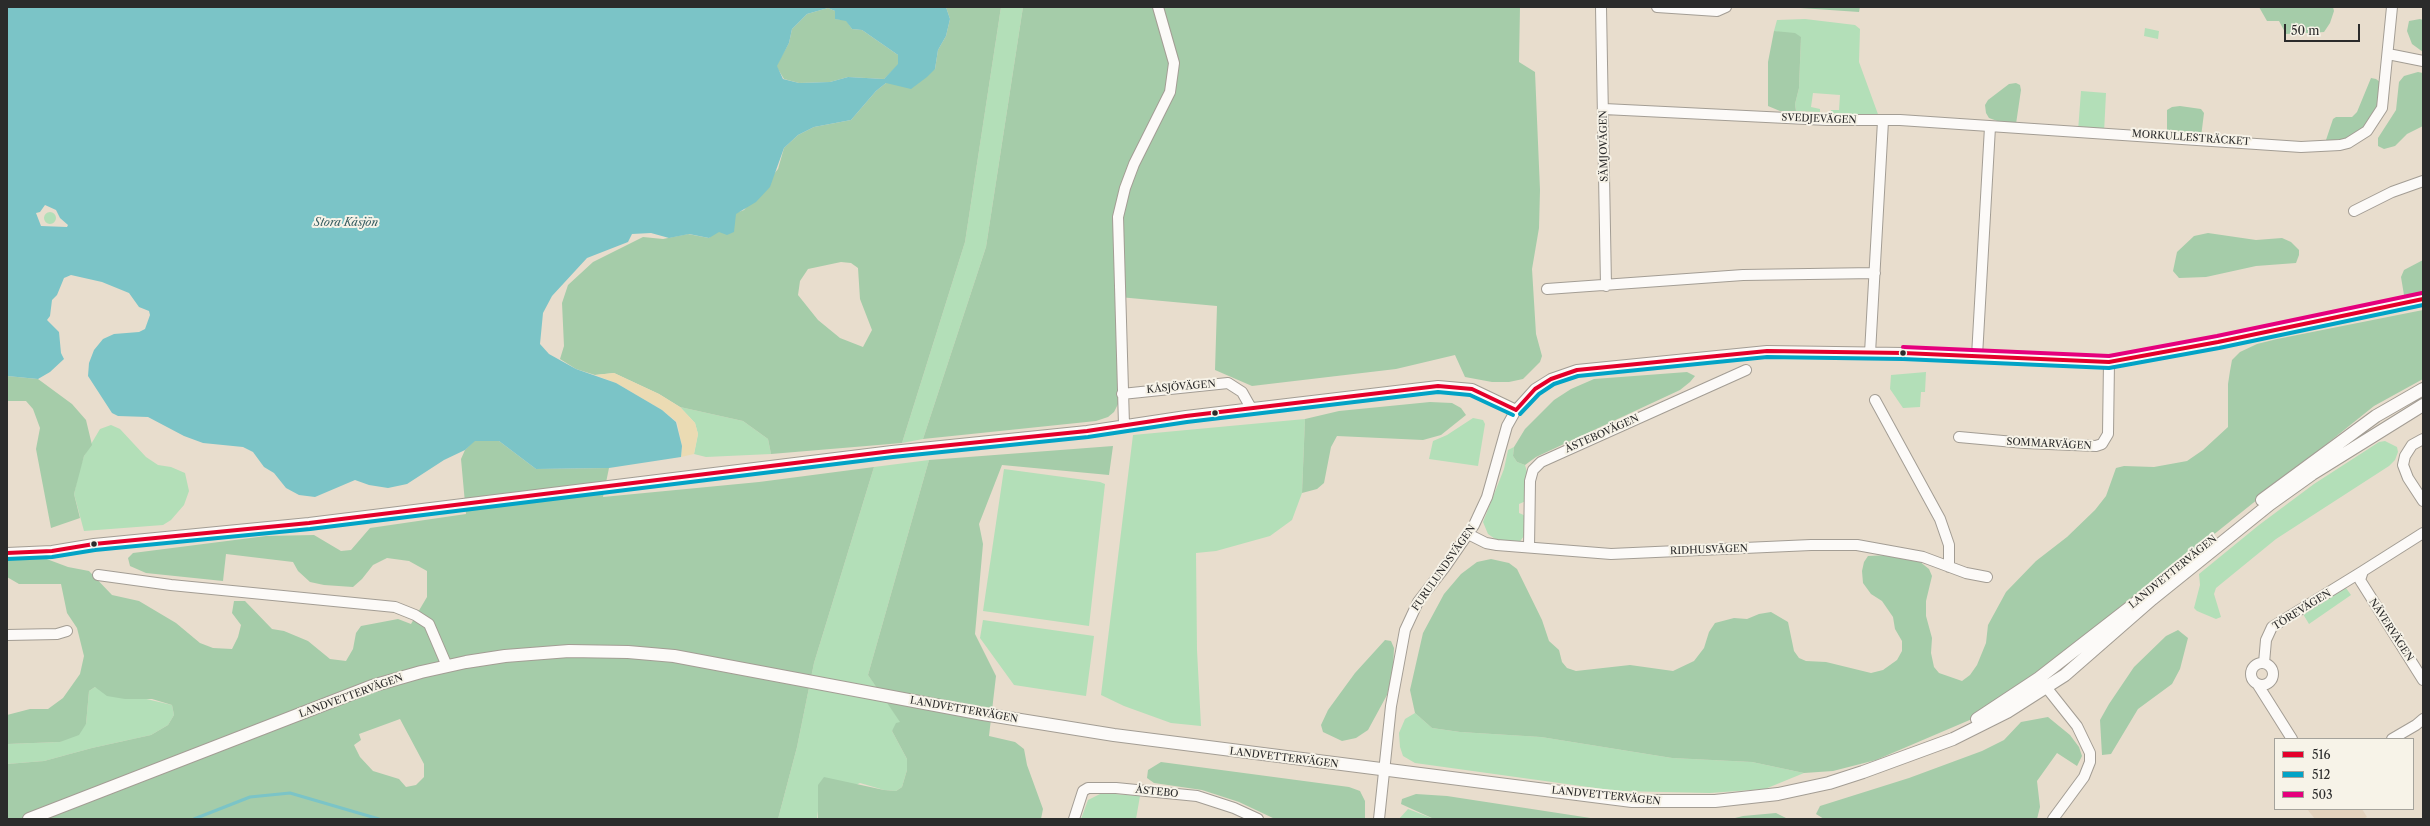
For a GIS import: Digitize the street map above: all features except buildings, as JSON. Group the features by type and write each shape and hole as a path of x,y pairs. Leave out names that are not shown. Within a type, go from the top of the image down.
{"street":[{"path":"1124,424 1118,217 1125,188 1134,164 1170,92 1174,63 1158,7"},
{"name":"SÄMJOVÄGEN","path":"1602,7 1606,286"},
{"path":"1657,7 1717,11 1726,7"},
{"name":"MORKULLESTRÄCKET","path":"1883,121 2301,146 2340,145 2357,138 2367,131 2376,120 2382,108 2392,7"},
{"path":"2388,54 2423,60"},
{"name":"SVEDJEVÄGEN","path":"1604,109 1883,121"},
{"path":"1870,353 1883,121"},
{"path":"1977,356 1990,127"},
{"path":"2354,211 2392,192 2423,182"},
{"path":"1547,289 1606,286 1743,275 1875,273"},
{"name":"FURULUNDSVÄGEN","path":"1385,771 1391,706 1405,630 1418,602 1468,534 1487,497 1507,426 1516,410 1535,389 1551,379 1577,370 1767,351 1977,356 2109,362 2211,343 2423,299"},
{"name":"SOMMARVÄGEN","path":"1959,437 2025,443 2096,446 2102,444 2108,434 2109,362"},
{"name":"ÅSTEBOVÄGEN","path":"1530,548 1530,481 1533,470 1541,462 1746,370"},
{"name":"KÅSJÖVÄGEN","path":"1122,394 1228,383 1242,392 1251,408"},
{"path":"7,553 52,551 94,544 302,524 1438,386 1472,390 1516,410"},
{"name":"LANDVETTERVÄGEN","path":"1920,751 1988,713 2039,678 2290,478 2376,416 2423,388"},
{"path":"1875,400 1940,519 1949,545 1949,567"},
{"name":"LANDVETTERVÄGEN","path":"29,819 372,686 448,666 542,652 602,651 674,656 983,714 1092,732 1385,771 1632,800 1715,801 1778,794 1829,783 1920,751 1976,729 2046,688 2065,675 2189,568 2264,508 2312,474 2423,405"},
{"path":"2423,440 2412,445 2405,456 2403,464 2408,478 2423,501"},
{"name":"TÖREVÄGEN","path":"2264,663 2266,640 2272,627 2362,576 2423,533"},
{"name":"RIDHUSVÄGEN","path":"1468,534 1486,543 1611,554 1839,544 1880,548 1923,557 1966,573 1987,577"},
{"path":"98,575 171,585 395,607 415,615 429,624 448,666"},
{"name":"NÄVERVÄGEN","path":"2362,576 2423,680"},
{"path":"7,635 56,634 67,631"},
{"path":"2258,685 2267,684 2273,677 2272,668 2264,663 2256,665 2251,672 2252,680 2258,685 2291,738"},
{"path":"2039,678 2077,726 2090,753 2090,762 2084,777 2053,819"},
{"path":"2394,738 2416,725 2423,719"},
{"path":"1379,819 1385,771"},
{"name":"ÅSTEBO","path":"1074,819 1083,791 1088,788 1116,788 1197,796 1234,808 1258,819"}],"shaded area":[{"path":"2308,810 2363,810 2367,817 2363,819 2315,819"}],"green space":[{"path":"946,7 1001,7 965,242 902,443 771,454 768,439 743,421 680,407 659,394 614,373 595,375 576,369 560,359 564,346 562,303 568,285 593,262 643,237 663,239 688,234 709,238 736,213 744,210 778,169 784,148 798,135 814,127 851,120 876,91 886,83 935,69 938,50 946,36 950,19","holes":["841,262 851,263 858,268 860,299 872,330 863,347 840,338 818,320 798,295 800,281 808,269"]},
{"path":"1001,7 1023,7 986,247 923,439 902,443 965,242"},
{"path":"1023,7 1520,7 1519,62 1535,72 1540,190 1539,228 1532,269 1536,334 1542,356 1540,362 1523,379 1509,382 1492,382 1465,377 1455,355 1396,369 1252,386 1215,370 1217,306 1119,297 1119,402 1114,412 1108,417 1096,421 923,439 986,247"},
{"path":"1786,7 1860,7 1859,12"},
{"path":"2259,7 2333,7 2334,11 2330,23 2324,32 2286,34 2279,21 2267,21"},
{"path":"828,8 835,11 835,19 846,20 852,29 862,30 898,55 899,64 884,79 848,77 830,82 799,83 784,79 776,66 789,43 792,29 807,14"},
{"path":"1805,19 1855,25 1860,29 1859,62 1879,117 1831,113 1831,110 1839,110 1840,95 1813,93 1811,107 1820,109 1820,112 1796,111 1795,104 1799,88 1801,37 1774,31 1777,20"},
{"path":"2420,19 2423,20 2423,52 2412,44 2407,31 2409,21"},
{"path":"2145,28 2159,31 2158,39 2144,36"},
{"path":"1774,31 1795,33 1801,37 1799,88 1795,104 1796,111 1780,111 1768,106 1768,62"},
{"path":"2418,72 2423,73 2423,126 2407,134 2395,146 2384,149 2378,146 2378,138 2396,110 2399,82 2404,76"},
{"path":"2371,78 2380,82 2381,90 2376,109 2361,134 2324,146 2333,119 2336,117 2352,117 2357,112"},
{"path":"2016,83 2020,85 2021,90 2016,124 2003,123 1989,118 1986,113 1985,105 1988,100 2009,84"},
{"path":"2081,91 2106,93 2104,133 2078,131"},
{"path":"2180,106 2201,109 2204,113 2201,137 2174,135 2167,132 2167,110 2172,107"},
{"path":"48,212 52,212 56,218 52,224 48,224 44,220 44,216"},
{"path":"2208,233 2256,240 2282,238 2291,242 2299,250 2299,255 2296,263 2256,266 2206,277 2179,278 2173,271 2177,252 2194,236"},
{"path":"2423,260 2423,292 2404,295 2401,277 2404,270"},
{"path":"2423,310 2423,379 2374,406 2061,657 1972,719 1876,760 1833,771 1804,773 1752,762 1672,758 1541,737 1460,732 1432,728 1415,713 1410,690 1423,633 1444,594 1461,574 1477,562 1491,559 1509,563 1517,569 1542,620 1549,641 1559,650 1562,662 1567,668 1576,671 1630,665 1673,671 1694,661 1704,648 1709,632 1715,623 1734,618 1747,619 1759,614 1771,612 1788,622 1794,651 1799,658 1806,661 1826,662 1871,673 1883,670 1897,660 1902,651 1902,641 1895,629 1893,617 1882,601 1871,594 1863,583 1862,571 1864,562 1868,556 1889,555 1919,561 1929,569 1932,576 1926,601 1926,616 1932,638 1931,653 1934,667 1939,673 1962,681 1970,675 1977,665 1986,643 1988,625 2006,592 2036,561 2067,537 2095,510 2106,496 2116,468 2124,466 2154,467 2187,461 2203,450 2228,427 2228,384 2230,371 2232,360 2240,352 2257,344 2277,339"},
{"path":"1687,372 1695,376 1680,390 1536,457 1525,465 1517,462 1513,456 1514,447 1525,429 1554,400 1571,389 1594,379"},
{"path":"1926,372 1925,392 1921,392 1920,407 1903,408 1890,389 1891,375"},
{"path":"7,376 38,379 72,404 86,420 92,445 84,456 74,494 80,518 51,528 36,449 40,428 33,409 26,401 7,401"},
{"path":"1430,402 1452,403 1461,408 1466,415 1441,435 1423,440 1337,436 1331,447 1324,483 1317,489 1302,493 1305,419 1339,411"},
{"path":"680,407 743,421 768,439 771,454 706,457 694,454 698,434 695,423"},
{"path":"1473,418 1483,420 1485,424 1478,466 1429,459 1433,441 1447,435"},
{"path":"1305,419 1302,493 1292,520 1270,536 1216,551 1196,553 1197,650 1201,726 1171,723 1124,706 1101,695 1133,435"},
{"path":"111,425 120,429 146,457 158,465 171,467 185,473 189,491 184,505 171,520 163,525 84,531 74,494 79,471 84,456 100,429"},
{"path":"474,441 499,441 536,469 609,468 603,497 759,482 874,467 814,663 797,747 778,819 7,819 7,764 44,761 92,748 151,735 168,725 174,715 172,705 152,699 125,699 107,696 95,687 89,691 86,724 79,735 60,742 7,744 7,715 30,709 48,709 63,698 80,674 84,656 77,628 67,613 61,584 19,584 7,577 7,560 44,558 68,567 89,571 112,595 139,601 176,623 200,643 213,648 232,649 238,637 241,625 232,613 234,601 245,601 272,629 284,631 308,641 330,659 346,661 353,649 356,633 361,626 398,619 411,624 427,597 427,571 409,561 387,558 373,565 362,579 353,587 324,585 310,582 298,571 293,562 226,554 223,581 146,573 130,566 128,558 133,553 266,536 314,535 341,551 351,550 370,528 466,514 461,459 465,450","holes":["400,719 424,764 424,777 416,785 406,787 399,779 373,771 360,757 354,745 361,740 359,734"]},
{"path":"2385,441 2397,447 2398,452 2395,460 2389,466 2276,539 2216,588 2214,594 2221,617 2216,619 2197,611 2194,608 2200,585 2199,574 2259,525 2314,484 2379,442"},
{"path":"1113,446 1109,475 1002,465 979,524 983,544 975,634 996,676 989,736 1015,742 1024,749 1027,765 1043,809 1041,819 818,819 818,785 824,777 884,790 896,791 902,787 907,770 907,759 892,731 896,723 900,722 868,675 929,460"},
{"path":"1514,447 1513,456 1517,462 1525,465 1527,472 1526,501 1519,504 1519,513 1526,516 1526,533 1519,543 1498,541 1488,534 1483,522 1504,469 1508,450"},
{"path":"929,460 868,675 901,722 892,731 907,759 907,770 902,787 896,791 884,790 860,783 819,803 817,819 778,819 797,747 814,663 874,467"},
{"path":"1004,469 1100,482 1105,484 1089,626 983,611"},
{"path":"2346,588 2351,595 2309,624 2303,614"},
{"path":"983,620 1094,636 1086,696 1014,685 980,638"},
{"path":"2178,630 2188,638 2180,669 2172,684 2138,709 2111,754 2102,755 2100,720 2109,704 2134,667 2166,636"},
{"path":"1385,640 1391,641 1394,648 1393,671 1387,695 1368,730 1356,738 1342,741 1323,732 1321,725 1328,710 1355,673"},
{"path":"95,687 172,705 174,715 168,725 151,735 92,748 44,761 7,764 7,744 60,742 86,724 89,691"},
{"path":"1415,713 1432,728 1460,732 1541,737 1672,758 1752,762 1804,773 1765,789 1710,793 1617,791 1415,763 1403,756 1400,747 1399,733 1405,719"},
{"path":"2048,717 2070,735 2079,747 2082,756 2077,766 2057,753 2037,781 2040,807 2037,819 1824,819 1816,814 1820,806 1909,778 1982,751 2004,740 2021,722"},
{"path":"1161,762 1349,787 1360,791 1365,801 1365,819 1275,819 1239,802 1202,790 1154,783 1147,778 1148,770"},
{"path":"1102,793 1140,796 1136,819 1081,819 1088,800"},
{"path":"1416,794 1447,796 1597,819 1434,819 1401,804 1402,799"},
{"path":"1408,809 1434,819 1399,819"},
{"path":"1776,813 1788,819 1731,819 1743,816"}],"sand":[{"path":"614,373 659,394 680,407 695,423 698,434 694,454 681,457 682,446 677,422 662,410 616,383 595,375"}],"water":[{"name":"Stora Kåsjön","path":"7,7 946,7 950,19 946,36 938,50 935,69 911,89 886,83 876,91 851,120 814,127 798,135 784,148 770,187 756,202 736,214 734,232 727,235 719,232 709,238 689,234 669,238 651,233 632,234 628,242 587,258 552,296 543,313 540,344 549,354 576,369 616,383 662,410 676,422 682,446 681,457 609,468 536,469 499,441 475,441 465,450 444,460 407,484 388,488 369,485 355,480 315,497 299,495 286,488 274,473 264,467 253,452 243,447 203,443 184,436 148,417 118,416 112,413 88,376 89,363 94,350 103,339 114,334 139,332 145,329 150,315 149,311 139,307 129,293 102,282 71,275 64,278 57,295 52,300 50,316 47,320 59,332 61,353 64,359 50,372 38,379 7,376","holes":["828,8 835,11 835,19 846,21 852,29 862,30 898,55 898,64 884,79 848,77 830,82 799,83 783,79 777,66 789,43 792,29 807,14","45,205 56,210 60,218 68,225 67,227 41,226 36,213 40,212"]}],"waterway":[{"path":"194,819 250,797 290,793 379,819"}],"transit line":[{"name":"503","path":"1903,347 2109,356 2217,336 2422,293"},
{"name":"516","path":"1516,410 1535,389 1551,379 1577,370 1767,351 1903,353 2109,362 2218,342 2423,299"},
{"name":"512","path":"1520,414 1539,394 1554,384 1578,376 1767,357 1903,359 2109,368 2219,348 2423,305"},
{"name":"516","path":"7,553 52,551 94,544 309,523 892,451 1087,431 1186,416 1438,386 1472,389 1516,410"},
{"name":"512","path":"7,559 52,557 95,550 310,529 893,457 1088,437 1187,422 1438,392 1470,395 1513,415"}]}
